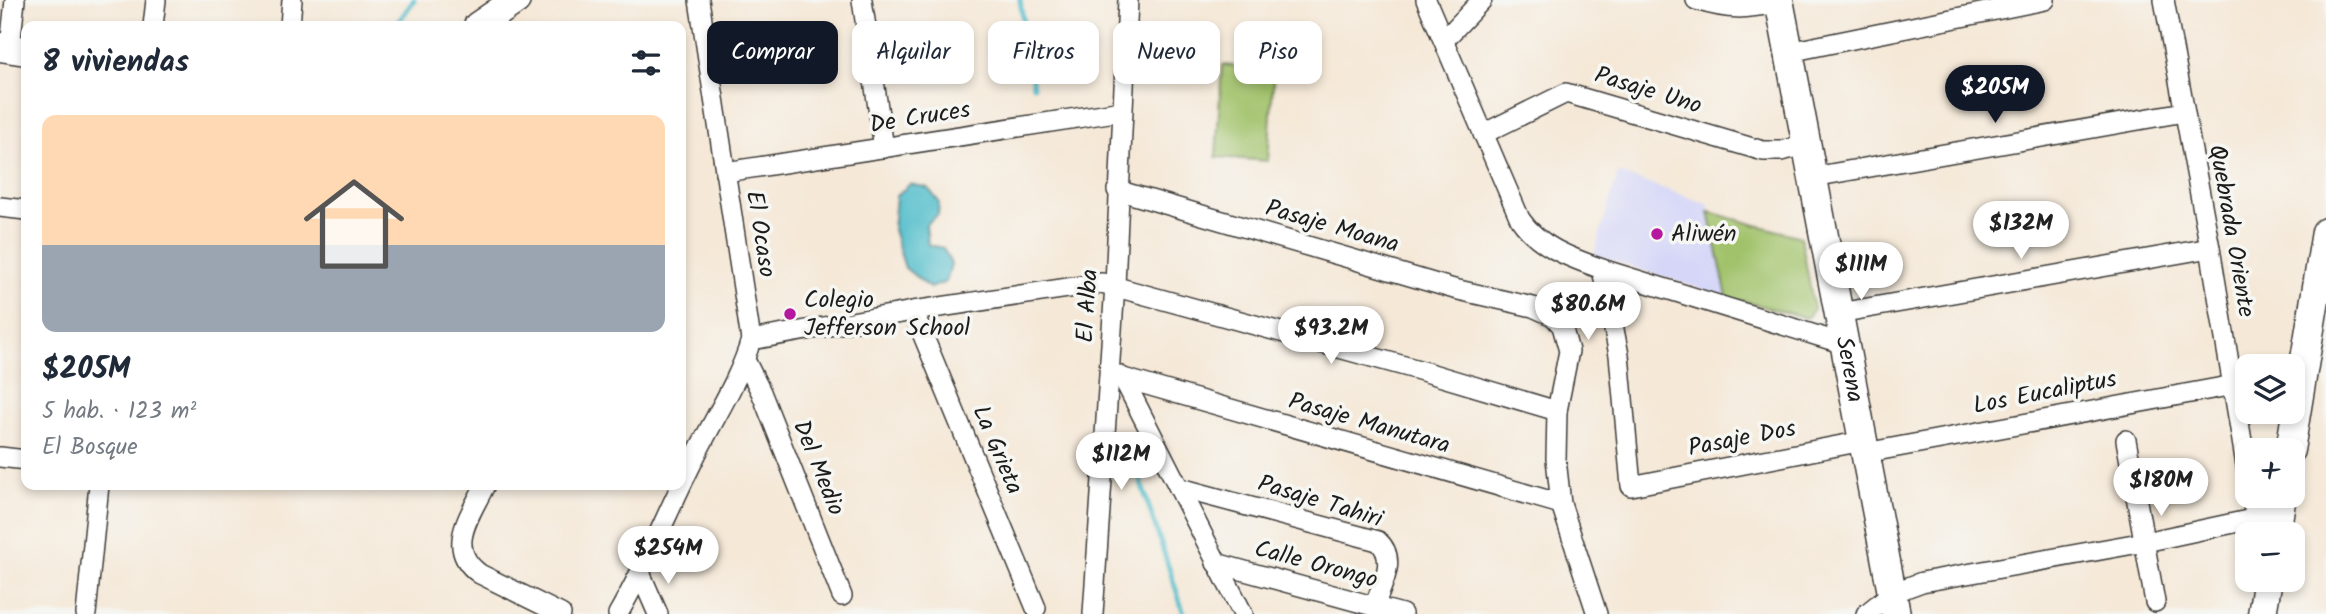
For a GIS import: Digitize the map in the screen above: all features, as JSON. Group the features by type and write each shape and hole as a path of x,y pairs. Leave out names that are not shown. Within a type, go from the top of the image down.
{"street":[{"path":"12,49 15,0"},
{"path":"154,21 156,0"},
{"path":"290,21 292,0"},
{"name":"El Ocaso","path":"686,475 745,360 751,340 699,0"},
{"path":"862,0 884,148"},
{"name":"El Alba","path":"1093,614 1116,373 1117,190 1128,0"},
{"path":"1426,0 1520,219 1531,235 1575,259 1602,269 1844,344"},
{"path":"1445,39 1482,0"},
{"path":"1696,0 1726,10 1746,10 1779,1"},
{"path":"1788,52 2045,0"},
{"name":"Quebrada Oriente","path":"2164,0 2242,438"},
{"name":"Serena","path":"1779,1 1894,603"},
{"name":"Pasaje Uno","path":"1483,134 1566,93 1763,151 1781,151 1806,145"},
{"name":"De Cruces","path":"726,172 1122,111"},
{"path":"1812,177 2184,112"},
{"name":"Pasaje Moana","path":"1117,190 1454,289 1533,307 1553,316 1562,326 1569,351 1557,411"},
{"path":"0,207 21,209"},
{"path":"2292,438 2326,232"},
{"path":"1839,313 2210,248"},
{"name":"Pasaje Dos","path":"1602,269 1619,355 1631,486 1864,447"},
{"path":"751,340 1084,284 1115,285 1557,411 1556,459 1561,503 1597,614"},
{"name":"La Grieta","path":"913,311 1036,608"},
{"name":"Del Medio","path":"745,360 761,392 842,596"},
{"path":"1116,373 1180,488 1243,614"},
{"name":"Pasaje Manutara","path":"1116,373 1561,503"},
{"name":"Los Eucaliptus","path":"1864,447 2234,385"},
{"path":"2126,440 2155,602"},
{"path":"0,457 21,459"},
{"name":"Pasaje Tahiri","path":"1180,488 1378,541 1387,549 1389,562 1388,611"},
{"path":"86,614 98,490"},
{"path":"483,490 463,532 461,555 480,575 561,614"},
{"name":"El Ocaso","path":"618,614 641,575 679,490"},
{"path":"2258,508 2278,517"},
{"path":"1866,614 1894,603 1922,582 2145,542 2248,520 2278,517"},
{"name":"Calle Orongo","path":"1216,563 1388,611"},
{"path":"641,575 658,614"},
{"path":"2262,614 2266,592"}],"shaded area":[{"name":"Aliwén","path":"1618,173 1708,204 1727,297 1594,255"}],"green space":[{"path":"1222,65 1234,66 1234,84 1273,84 1268,161 1216,157"},
{"path":"1709,212 1801,237 1814,309 1807,318 1727,297"}],"water":[{"path":"910,184 928,188 939,202 938,215 926,224 928,245 943,248 951,264 946,282 930,288 905,268 893,230 896,196"}],"waterway":[{"path":"399,21 414,0"},
{"path":"1020,0 1033,86"},
{"path":"1134,461 1184,614"}],"place":[{"name":"Aliwén","path":"1657,234"},
{"name":"Colegio Jefferson School","path":"790,314"}]}
